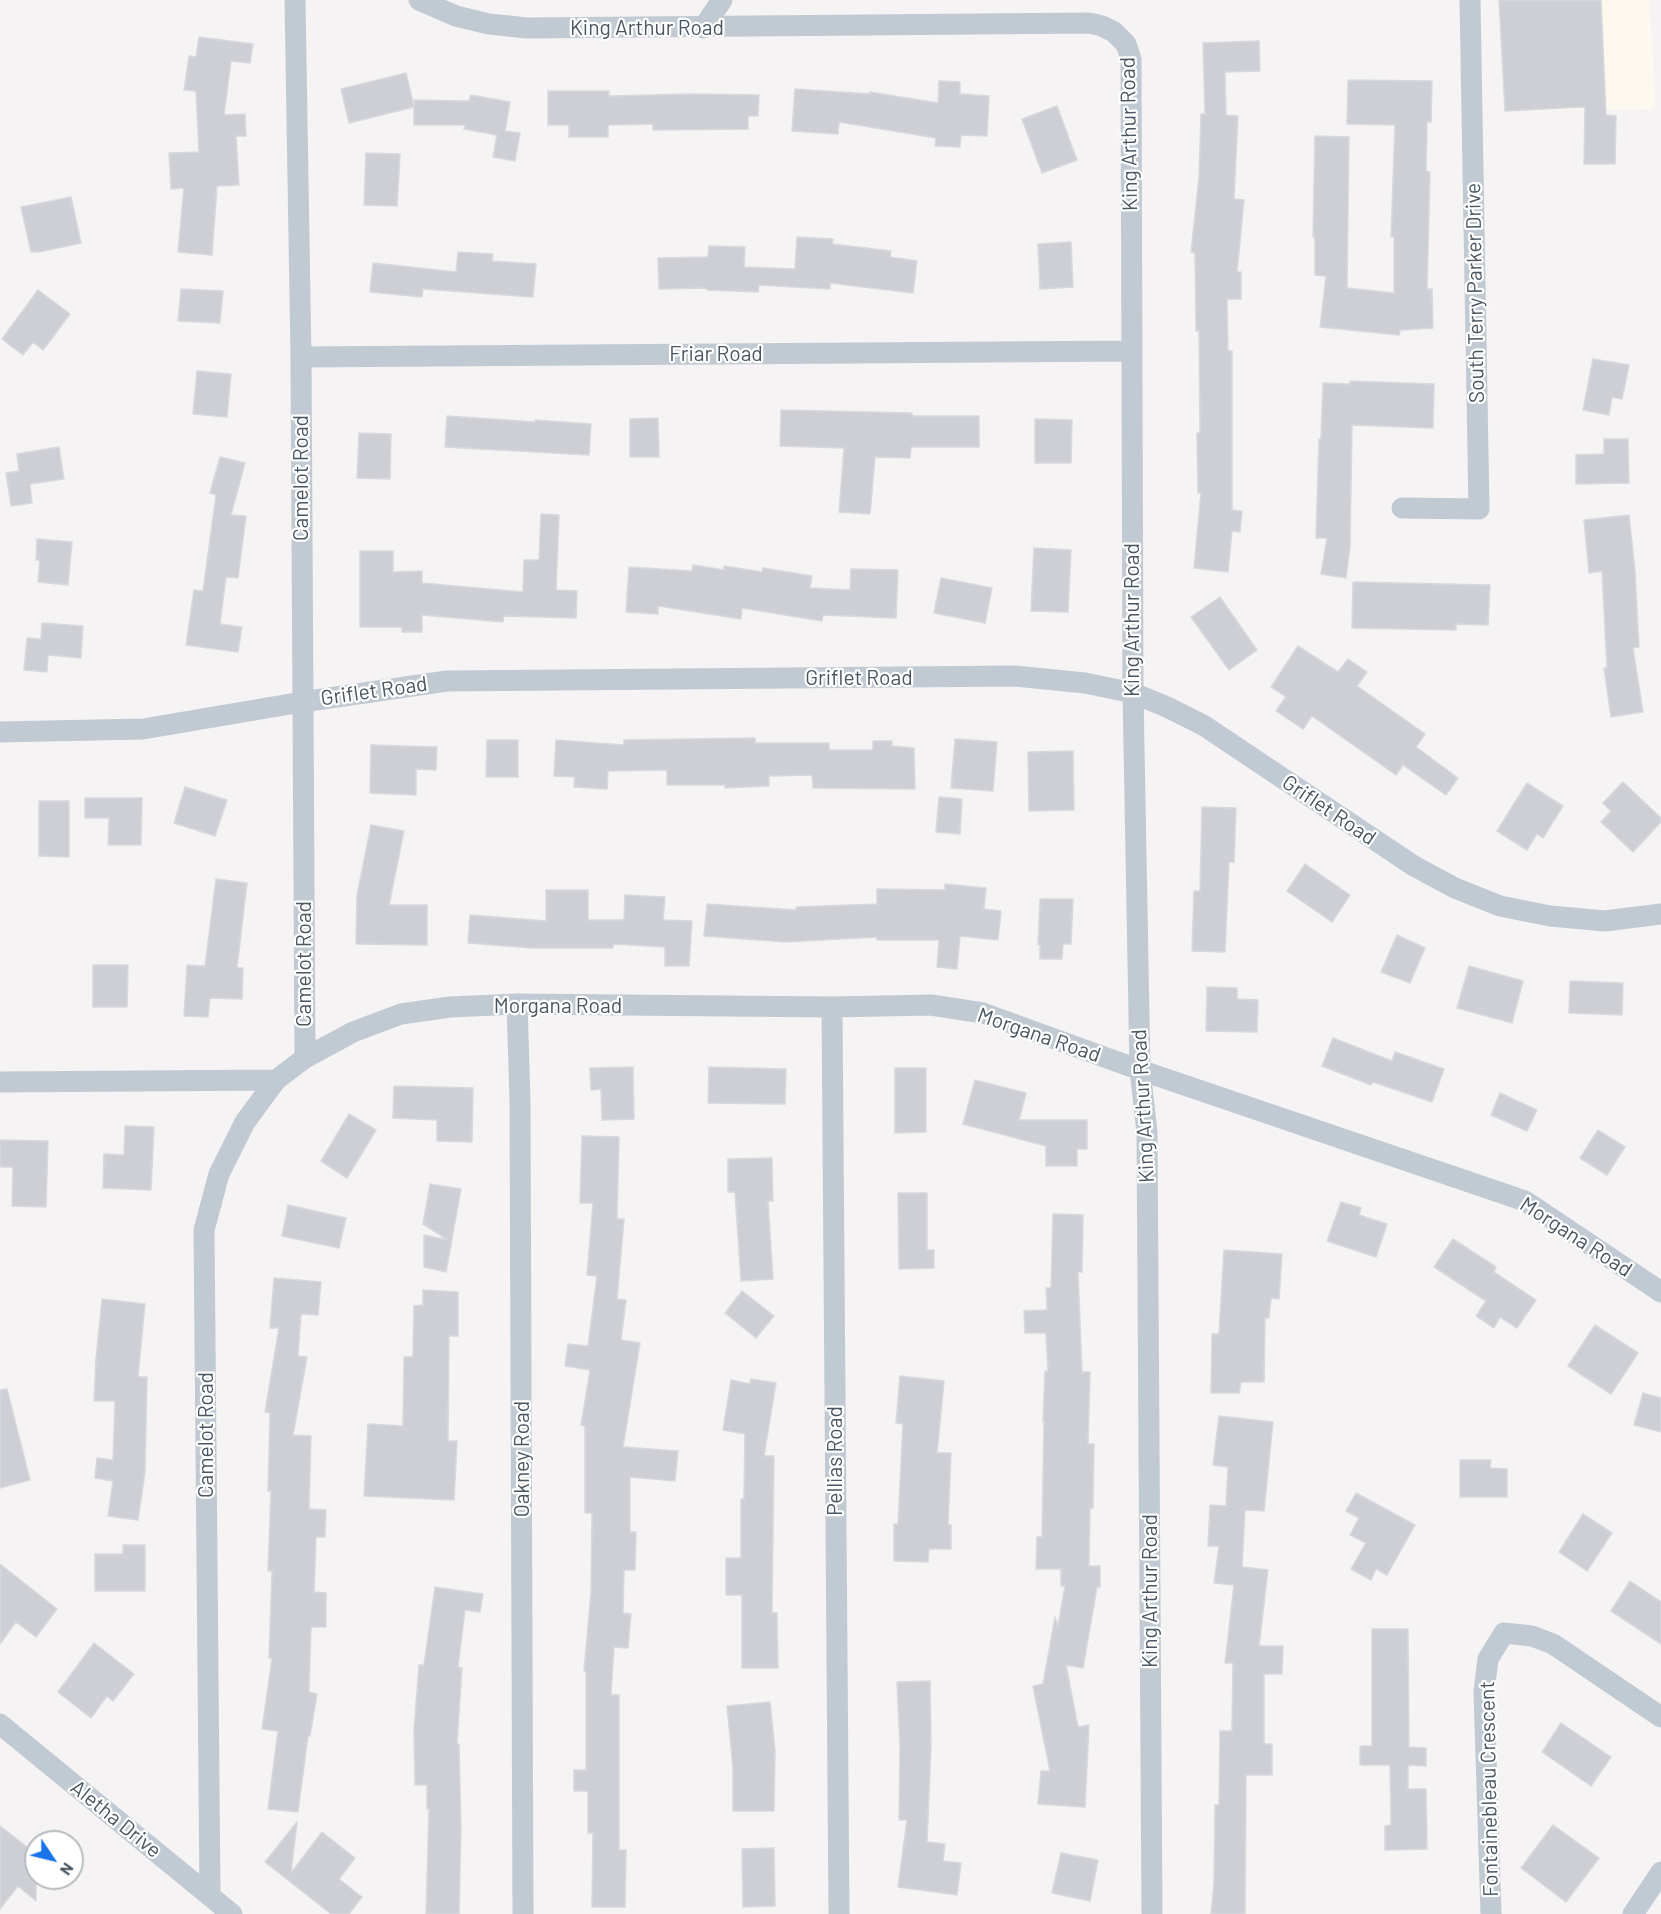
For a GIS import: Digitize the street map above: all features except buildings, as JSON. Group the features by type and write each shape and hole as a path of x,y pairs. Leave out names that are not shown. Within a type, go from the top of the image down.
{"street":[{"name":"Camelot Road","path":"210,1895 204,1230 219,1174 245,1122 276,1080 305,1058 301,357 296,0"},
{"name":"King Arthur Road","path":"419,0 456,16 478,22 527,28 1089,23 1114,32 1126,44 1131,59 1133,693 1140,1070 1147,1132 1152,1914"},
{"path":"703,28 722,0"},
{"name":"South Terry Parker Drive","path":"1402,508 1479,509 1470,0"},
{"name":"Friar Road","path":"301,357 1131,351"},
{"name":"Griflet Road","path":"0,732 143,729 302,702 447,681 1015,676 1085,683 1133,693 1203,725 1414,866 1455,888 1500,906 1550,915 1605,921 1661,914"},
{"name":"Morgana Road","path":"305,1058 352,1032 401,1014 450,1007 517,1004 832,1007 931,1005 983,1013 1140,1070 1525,1201 1661,1292"},
{"name":"Oakney Road","path":"517,1004 520,1100 523,1914"},
{"name":"Pellias Road","path":"832,1007 839,1914"},
{"path":"0,1082 276,1080"},
{"name":"Fontainebleau Crescent","path":"1491,1914 1484,1692 1488,1659 1504,1633 1532,1636 1553,1644 1661,1718"},
{"name":"Aletha Drive","path":"0,1724 232,1914"},
{"path":"1633,1914 1661,1872"}],"shaded area":[{"path":"1500,0 1650,0 1655,109 1504,111"}]}
